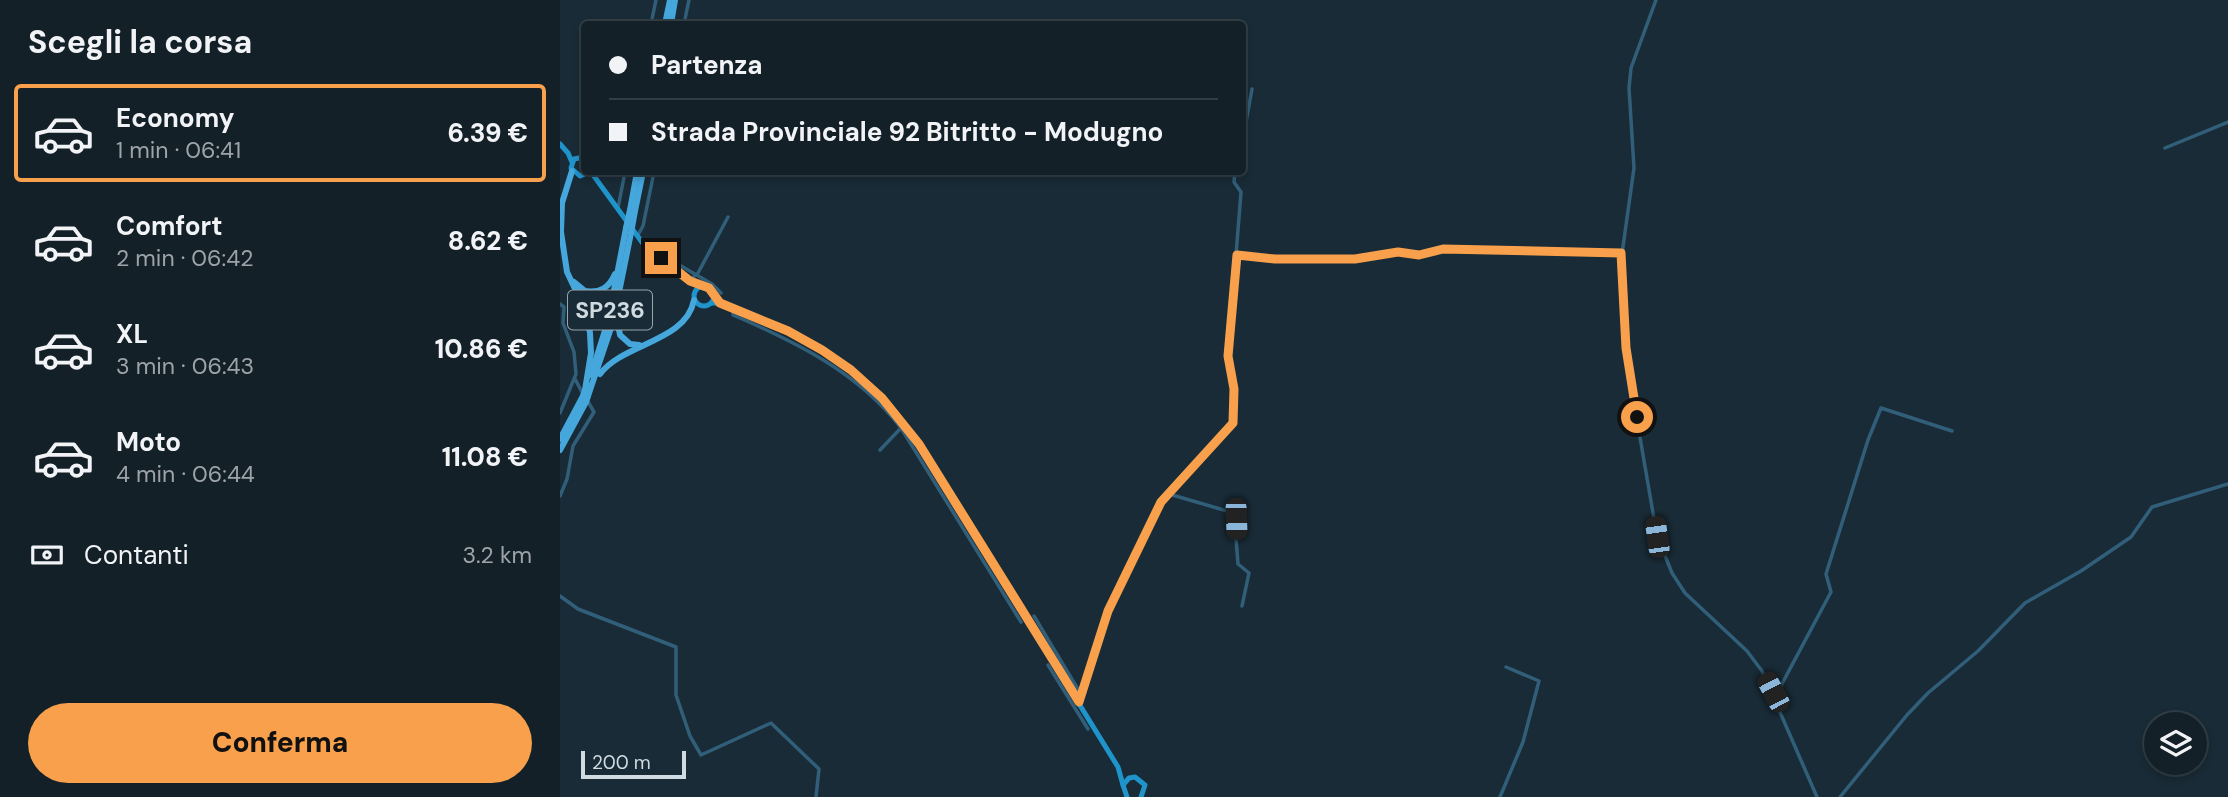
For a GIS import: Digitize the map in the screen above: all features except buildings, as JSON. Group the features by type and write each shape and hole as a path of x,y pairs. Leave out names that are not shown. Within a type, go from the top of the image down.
{"highway":[{"path":"670,21 675,0"},
{"path":"572,171 561,214 563,255 586,312 590,333 586,396"},
{"path":"571,180 585,175"},
{"name":"SP236","path":"560,439 596,378 613,322 631,233 637,175"},
{"name":"SP236","path":"632,211 642,175"},
{"path":"568,272 585,291 606,287 614,275 631,233"},
{"name":"SP236","path":"560,450 586,396 631,233"},
{"path":"624,267 617,328 630,344 645,345"},
{"path":"691,310 694,296"},
{"path":"596,378 618,356 669,332 691,310 702,306"}],"main road":[{"path":"560,144 568,152 572,171 581,173"},
{"path":"568,152 581,157"},
{"path":"572,162 581,158"},
{"path":"589,175 618,210 631,233 661,258 712,290 711,303"},
{"path":"693,278 694,296 702,306 720,303 813,344 867,383 908,428 989,565 1067,689 1081,699 1118,767 1127,797"},
{"path":"694,296 698,288 704,286"},
{"path":"713,296 720,303"},
{"path":"1118,767 1145,785 1141,797"},
{"path":"1123,785 1132,777"}],"street":[{"path":"652,21 656,0"},
{"path":"685,21 689,0"},
{"path":"1656,0 1631,68 1629,88 1634,168 1621,253 1621,282 1627,362 1657,537 1673,575 1685,593 1747,651 1762,671 1817,797"},
{"path":"1246,122 1252,89"},
{"path":"2165,148 2228,122"},
{"path":"618,210 624,175"},
{"path":"631,233 643,226 653,175"},
{"path":"1081,699 1108,611 1164,498 1233,423 1234,389 1228,356 1241,192 1234,182 1235,175"},
{"path":"721,293 712,284 693,278 728,217"},
{"path":"1237,255 1275,259 1355,259 1398,252 1419,255 1443,249 1621,253"},
{"path":"560,304 564,307 563,323 574,352 575,379 560,413"},
{"path":"733,308 733,315 796,343 838,369 878,403 901,429 989,565 1021,622"},
{"path":"560,496 567,479 573,446 594,412 575,379"},
{"path":"1775,696 1830,592 1826,573 1868,440 1881,408 1952,431"},
{"path":"880,450 901,429"},
{"path":"1840,797 1914,708 1978,651 2025,603 2132,537 2152,507 2228,484"},
{"path":"1168,494 1234,513 1238,564 1250,573 1242,606"},
{"path":"560,596 578,609 676,647 676,695 690,736 701,755 771,723 819,769 816,797"},
{"path":"1034,617 1081,699"},
{"path":"1048,665 1067,689 1088,729"},
{"path":"1500,797 1523,743 1539,681 1506,667"}],"route":[{"path":"661,258 690,281 712,290 720,303 788,331 822,350 851,370 882,398 919,444 1079,702 1098,638 1117,589 1161,502 1233,423 1234,389 1228,356 1237,255 1275,259 1355,259 1398,252 1419,255 1443,249 1621,253 1627,362 1637,417"}]}
